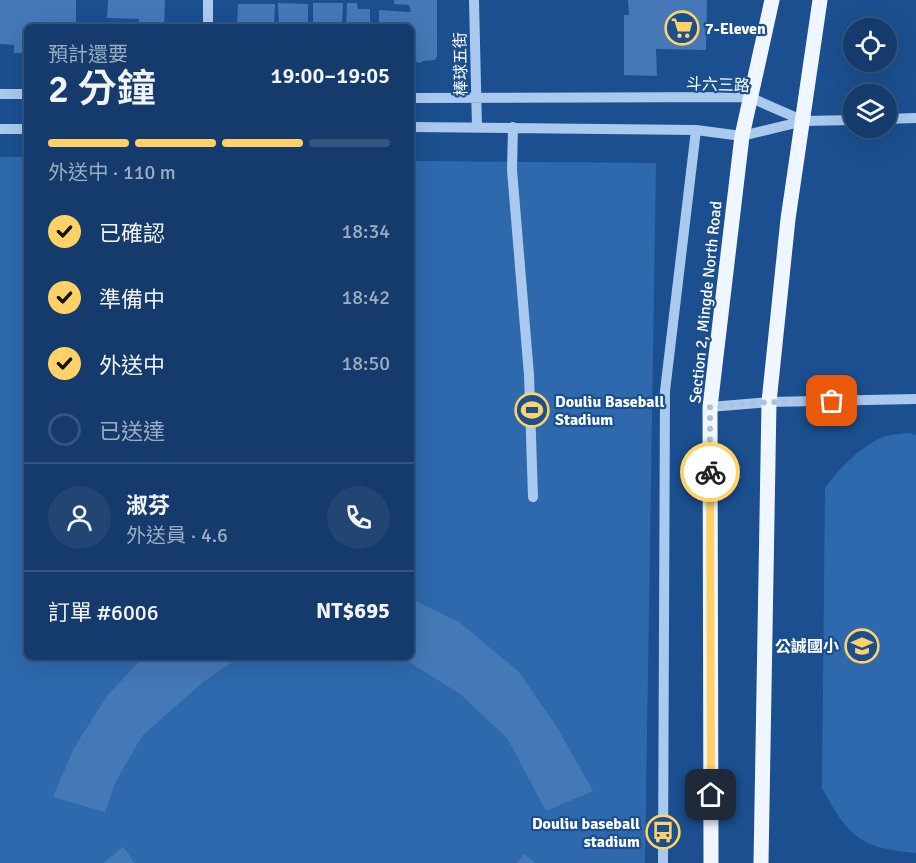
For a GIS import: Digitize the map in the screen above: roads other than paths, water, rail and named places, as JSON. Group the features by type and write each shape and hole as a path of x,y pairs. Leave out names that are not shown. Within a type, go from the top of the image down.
{"main road":[{"name":"Section 2, Mingde North Road","path":"711,863 710,407 742,136 772,0"},
{"path":"761,863 769,402 788,219 820,0"}],"street":[{"path":"208,0 208,24"},
{"name":"棒球五街","path":"474,0 477,127"},
{"path":"0,94 24,94"},
{"name":"斗六三路","path":"414,98 749,97 804,121"},
{"path":"897,118 916,118"},
{"path":"414,127 696,130 742,136 804,121 843,120"},
{"path":"513,127 512,170 529,375 533,497"},
{"path":"0,129 24,129"},
{"path":"663,863 664,391 696,130"},
{"path":"710,407 769,402 916,399"}],"place":[{"name":"7-Eleven","path":"682,28"},
{"name":"Douliu Baseball Stadium","path":"532,410"},
{"name":"公誠國小","path":"862,646"},
{"name":"Douliu baseball stadium","path":"663,832"}]}
